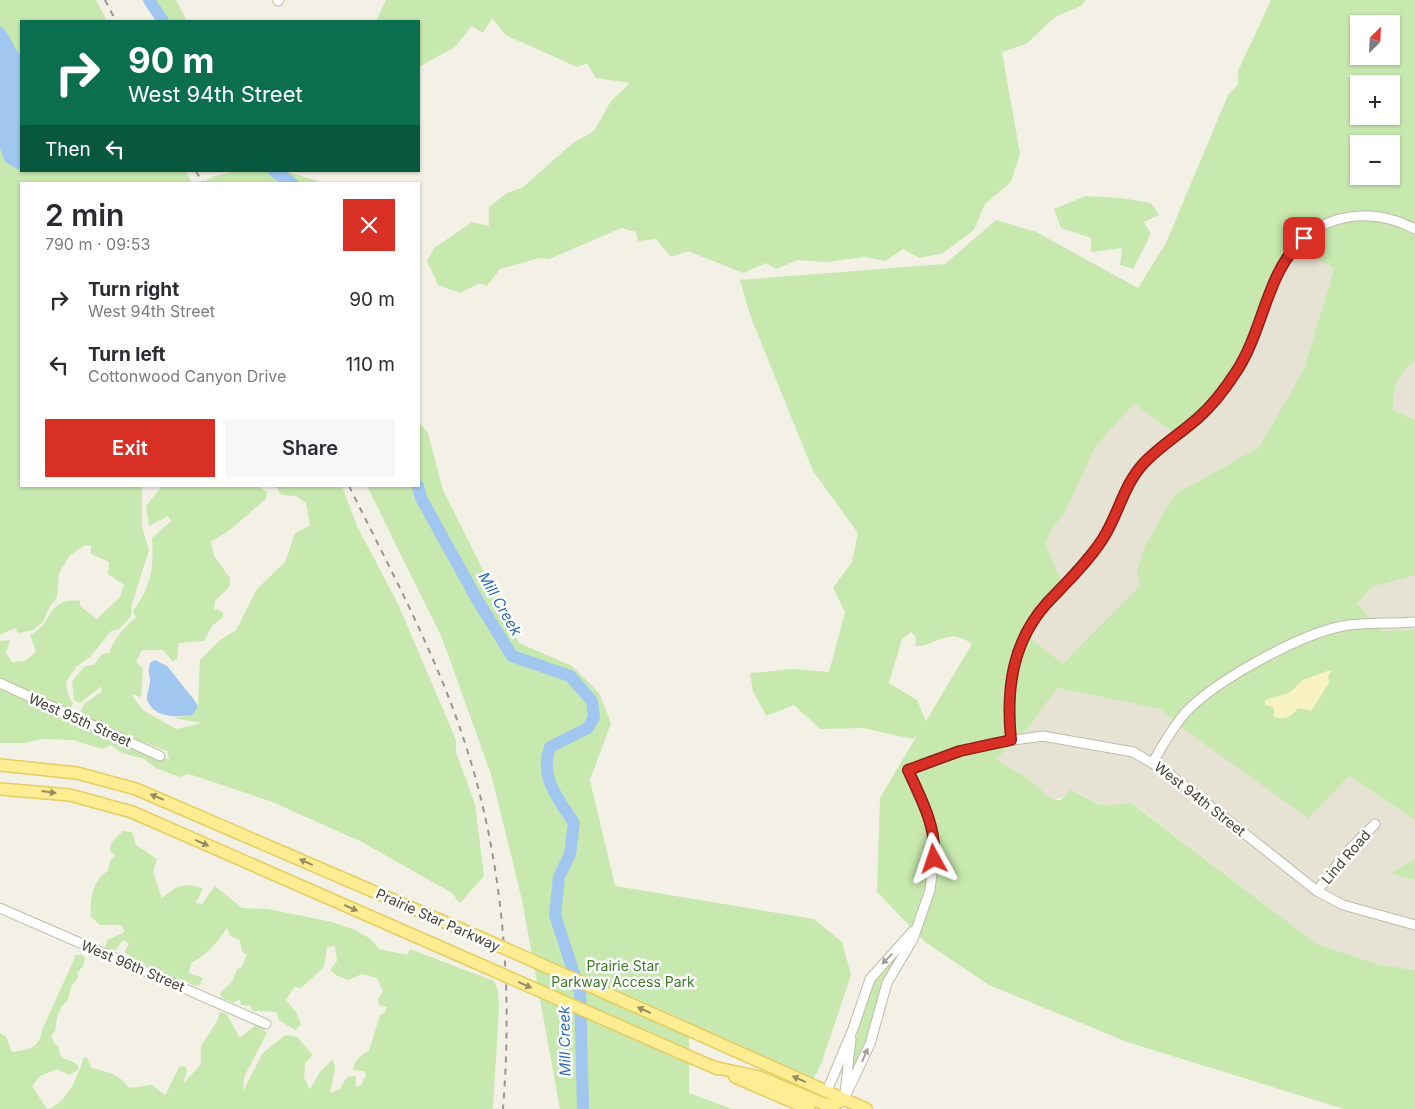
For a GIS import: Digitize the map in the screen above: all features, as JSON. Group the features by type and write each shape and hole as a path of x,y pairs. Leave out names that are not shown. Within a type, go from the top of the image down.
{"main road":[{"name":"Prairie Star Parkway","path":"0,765 77,773 136,789 479,937 827,1091 843,1106 866,1109"},
{"name":"Prairie Star Parkway","path":"0,788 70,795 132,812 809,1109"},
{"path":"713,1067 759,1077 823,1106 835,1104 843,1106"},
{"path":"823,1106 827,1091"}],"street":[{"path":"1011,740 1009,689 1015,660 1026,634 1046,605 1102,540 1130,481 1142,466 1200,417 1228,385 1254,338 1276,276 1288,255 1313,231 1326,224 1346,218 1380,216 1415,229"},
{"path":"1153,762 1176,726 1196,702 1223,682 1281,650 1320,631 1342,626 1415,622"},
{"name":"West 95th Street","path":"0,683 160,756"},
{"name":"West 94th Street","path":"919,922 930,890 935,848 929,819 908,770 960,751 1011,740 1043,736 1133,752 1153,762 1317,891 1343,904 1415,925"},
{"name":"Lind Road","path":"1317,891 1349,850 1375,824"},
{"name":"West 96th Street","path":"0,908 266,1024"},
{"path":"827,1091 853,1030 870,979 919,922"},
{"path":"843,1106 870,1044 887,983 913,939 919,922"},
{"path":"843,1106 853,1030"}],"shaded area":[{"path":"1299,247 1334,269 1304,369 1259,447 1174,495 1140,585 1063,665 1029,637 1039,620 1065,591 1046,544 1051,530 1065,512 1096,446 1134,404 1180,437 1204,419 1229,391 1253,352 1283,269"},
{"path":"1415,361 1415,420 1393,411 1393,389 1403,369"},
{"path":"1415,575 1415,629 1382,631 1357,603 1372,587"},
{"path":"1057,688 1160,709 1185,730 1349,776 1415,820 1415,858 1392,874 1415,880 1415,970 1381,965 1317,944 1132,803 1110,806 1093,802 1079,793 1054,800 1044,794 1033,782 996,759 1031,725"}],"green space":[{"path":"0,0 96,0 106,20 20,20 20,172 186,172 191,182 20,182 20,487 142,487 142,527 149,550 132,604 131,616 119,629 111,631 91,656 76,667 66,682 68,694 73,704 69,710 0,680 0,641 10,640 6,653 12,662 25,661 36,652 30,635 38,630 51,612 61,603 80,601 80,606 97,619 120,597 124,585 108,574 109,562 91,554 91,546 85,545 70,555 59,573 57,598 50,606 43,622 33,630 18,633 15,628 0,635"},
{"path":"156,0 176,0 186,20 168,20"},
{"path":"386,0 1086,0 1081,6 1055,17 1026,44 1002,52 1020,154 1011,182 985,204 974,230 943,253 920,258 903,249 885,261 865,257 826,262 798,260 776,269 766,263 743,273 688,251 671,257 656,239 638,241 636,232 622,228 549,259 540,258 500,269 487,286 480,283 460,293 438,285 427,261 434,248 472,222 489,226 489,207 507,193 523,187 573,143 594,131 611,101 630,83 596,78 587,63 577,67 506,35 492,18 483,33 472,26 455,47 420,66 420,20 376,20"},
{"path":"1271,0 1415,0 1415,361 1404,371 1397,382 1393,410 1415,420 1415,575 1372,587 1357,603 1382,631 1415,629 1415,820 1349,776 1308,818 1185,730 1160,709 1057,688 1031,725 996,759 1031,781 1044,794 1056,800 1061,800 1070,790 1101,804 1131,803 1317,944 1381,965 1415,970 1415,1109 1344,1109 1127,1042 989,985 925,942 877,892 880,798 916,737 913,739 863,728 820,729 794,705 766,716 753,691 750,673 794,669 829,672 845,612 833,588 852,562 858,533 813,471 750,315 740,280 945,264 996,220 1036,232 1138,288 1166,243 1228,95 1238,85 1238,71","holes":["1299,247 1334,269 1304,369 1259,447 1174,495 1145,546 1137,572 1140,585 1063,664 1029,637 1039,620 1065,591 1046,544 1051,530 1065,512 1096,446 1134,404 1180,437 1204,419 1229,391 1253,352 1283,269","911,632 916,637 915,646 922,646 948,637 963,639 972,644 926,721 917,700 889,683 902,639"]},
{"path":"233,172 288,172 319,182 202,182 215,176"},
{"path":"1086,196 1121,198 1151,203 1159,215 1144,222 1151,234 1133,269 1120,265 1122,248 1091,252 1091,238 1061,228 1054,209"},
{"name":"Prairie Star Parkway Access Park","path":"420,423 428,433 443,490 519,643 572,666 599,693 611,723 590,780 615,886 814,919 842,942 851,975 821,1064 811,1084 689,1035 689,1093 732,1109 560,1109 522,900 491,774 442,638 367,487 420,487"},
{"path":"161,487 259,487 267,492 266,499 233,527 211,541 214,556 230,578 230,586 215,601 214,609 223,612 223,617 212,626 204,641 179,643 177,659 173,662 163,650 142,650 136,662 143,669 141,698 133,694 133,697 143,710 176,729 202,723 173,718 193,715 198,706 200,660 219,641 236,630 257,589 285,562 295,533 310,526 306,503 296,496 281,495 277,487 342,487 357,526 398,604 456,740 456,752 475,804 484,876 460,903 452,893 362,842 270,801 189,774 179,777 156,768 144,759 122,753 111,745 102,749 73,740 42,739 25,743 0,743 0,686 169,760 167,751 78,717 84,704 101,692 102,686 80,703 74,700 72,681 85,666 94,665 102,654 110,653 120,634 136,618 133,611 144,594 152,568 152,538 171,521 168,516 149,526 146,506"},
{"path":"123,831 132,832 136,845 157,859 153,872 162,898 177,887 191,885 203,888 196,903 202,904 215,886 242,908 268,909 332,922 355,930 371,939 379,949 407,955 410,949 494,981 498,990 499,1006 493,1109 48,1109 67,1094 84,1057 87,1058 91,1068 108,1072 122,1080 129,1088 152,1085 165,1095 179,1067 185,1066 187,1071 183,1084 201,1064 201,1046 217,1021 220,1012 226,1013 240,1038 257,1024 267,1033 244,1077 243,1091 263,1053 285,1035 297,1037 313,1055 305,1063 304,1078 310,1089 320,1072 333,1059 335,1069 330,1093 340,1089 347,1077 356,1076 356,1087 362,1084 366,1075 364,1071 353,1070 355,1063 369,1051 380,1015 384,1013 387,1007 379,1005 378,1000 383,991 377,978 362,974 348,980 330,970 337,961 335,946 327,947 324,967 301,988 294,987 286,1000 296,1012 301,1024 295,1030 279,1020 276,1012 252,1011 251,1006 241,1005 240,999 233,1003 222,998 220,993 232,982 237,969 242,967 247,954 242,952 240,940 230,936 227,928 207,952 191,963 189,973 203,978 199,986 181,979 174,979 130,956 124,952 129,944 123,940 115,951 105,949 107,940 125,932 121,925 100,925 91,917 91,904 95,885 108,871 110,861 115,855 110,851 111,843"},
{"path":"1415,858 1415,880 1391,874"},
{"path":"907,940 882,986 866,1040 850,1076 855,1042 871,984"},
{"path":"76,955 83,955 85,959 83,966 77,973 78,978 71,987 68,1000 62,1006 57,1017 55,1032 51,1035 63,1058 78,1065 78,1070 69,1075 57,1069 40,1076 32,1086 47,1109 0,1109 0,1033 6,1037 12,1052 29,1049 36,1044"}],"sand":[{"path":"1330,670 1332,671 1328,676 1329,683 1311,711 1298,708 1287,717 1278,718 1274,717 1274,708 1265,705 1265,700 1289,693 1303,680"}],"water":[{"path":"0,26 7,32 20,55 20,170 5,162 0,148"},
{"path":"155,660 167,666 195,701 198,706 193,715 167,715 160,713 150,706 147,699 150,682 149,668 150,663"}],"waterway":[{"name":"Mill Creek","path":"149,0 162,20"},
{"name":"Mill Creek","path":"275,172 290,182"},
{"name":"Mill Creek","path":"418,487 421,498 478,601 512,656 570,676 592,701 594,717 588,728 550,747 547,758 547,768 552,787 574,823 570,854 559,877 555,915 580,992 583,1109"}],"railway":[{"path":"105,0 115,20"},
{"path":"197,172 202,182"},
{"path":"349,487 411,611 440,675 464,740 477,785 488,830 502,922 507,1016 503,1109"}],"route":[{"path":"934,859 935,848 929,819 908,770 960,751 1011,740 1008,714 1010,677 1021,643 1026,634 1046,605 1092,554 1102,540 1130,481 1142,466 1200,417 1228,385 1254,338 1281,265 1295,246 1304,238"}]}
